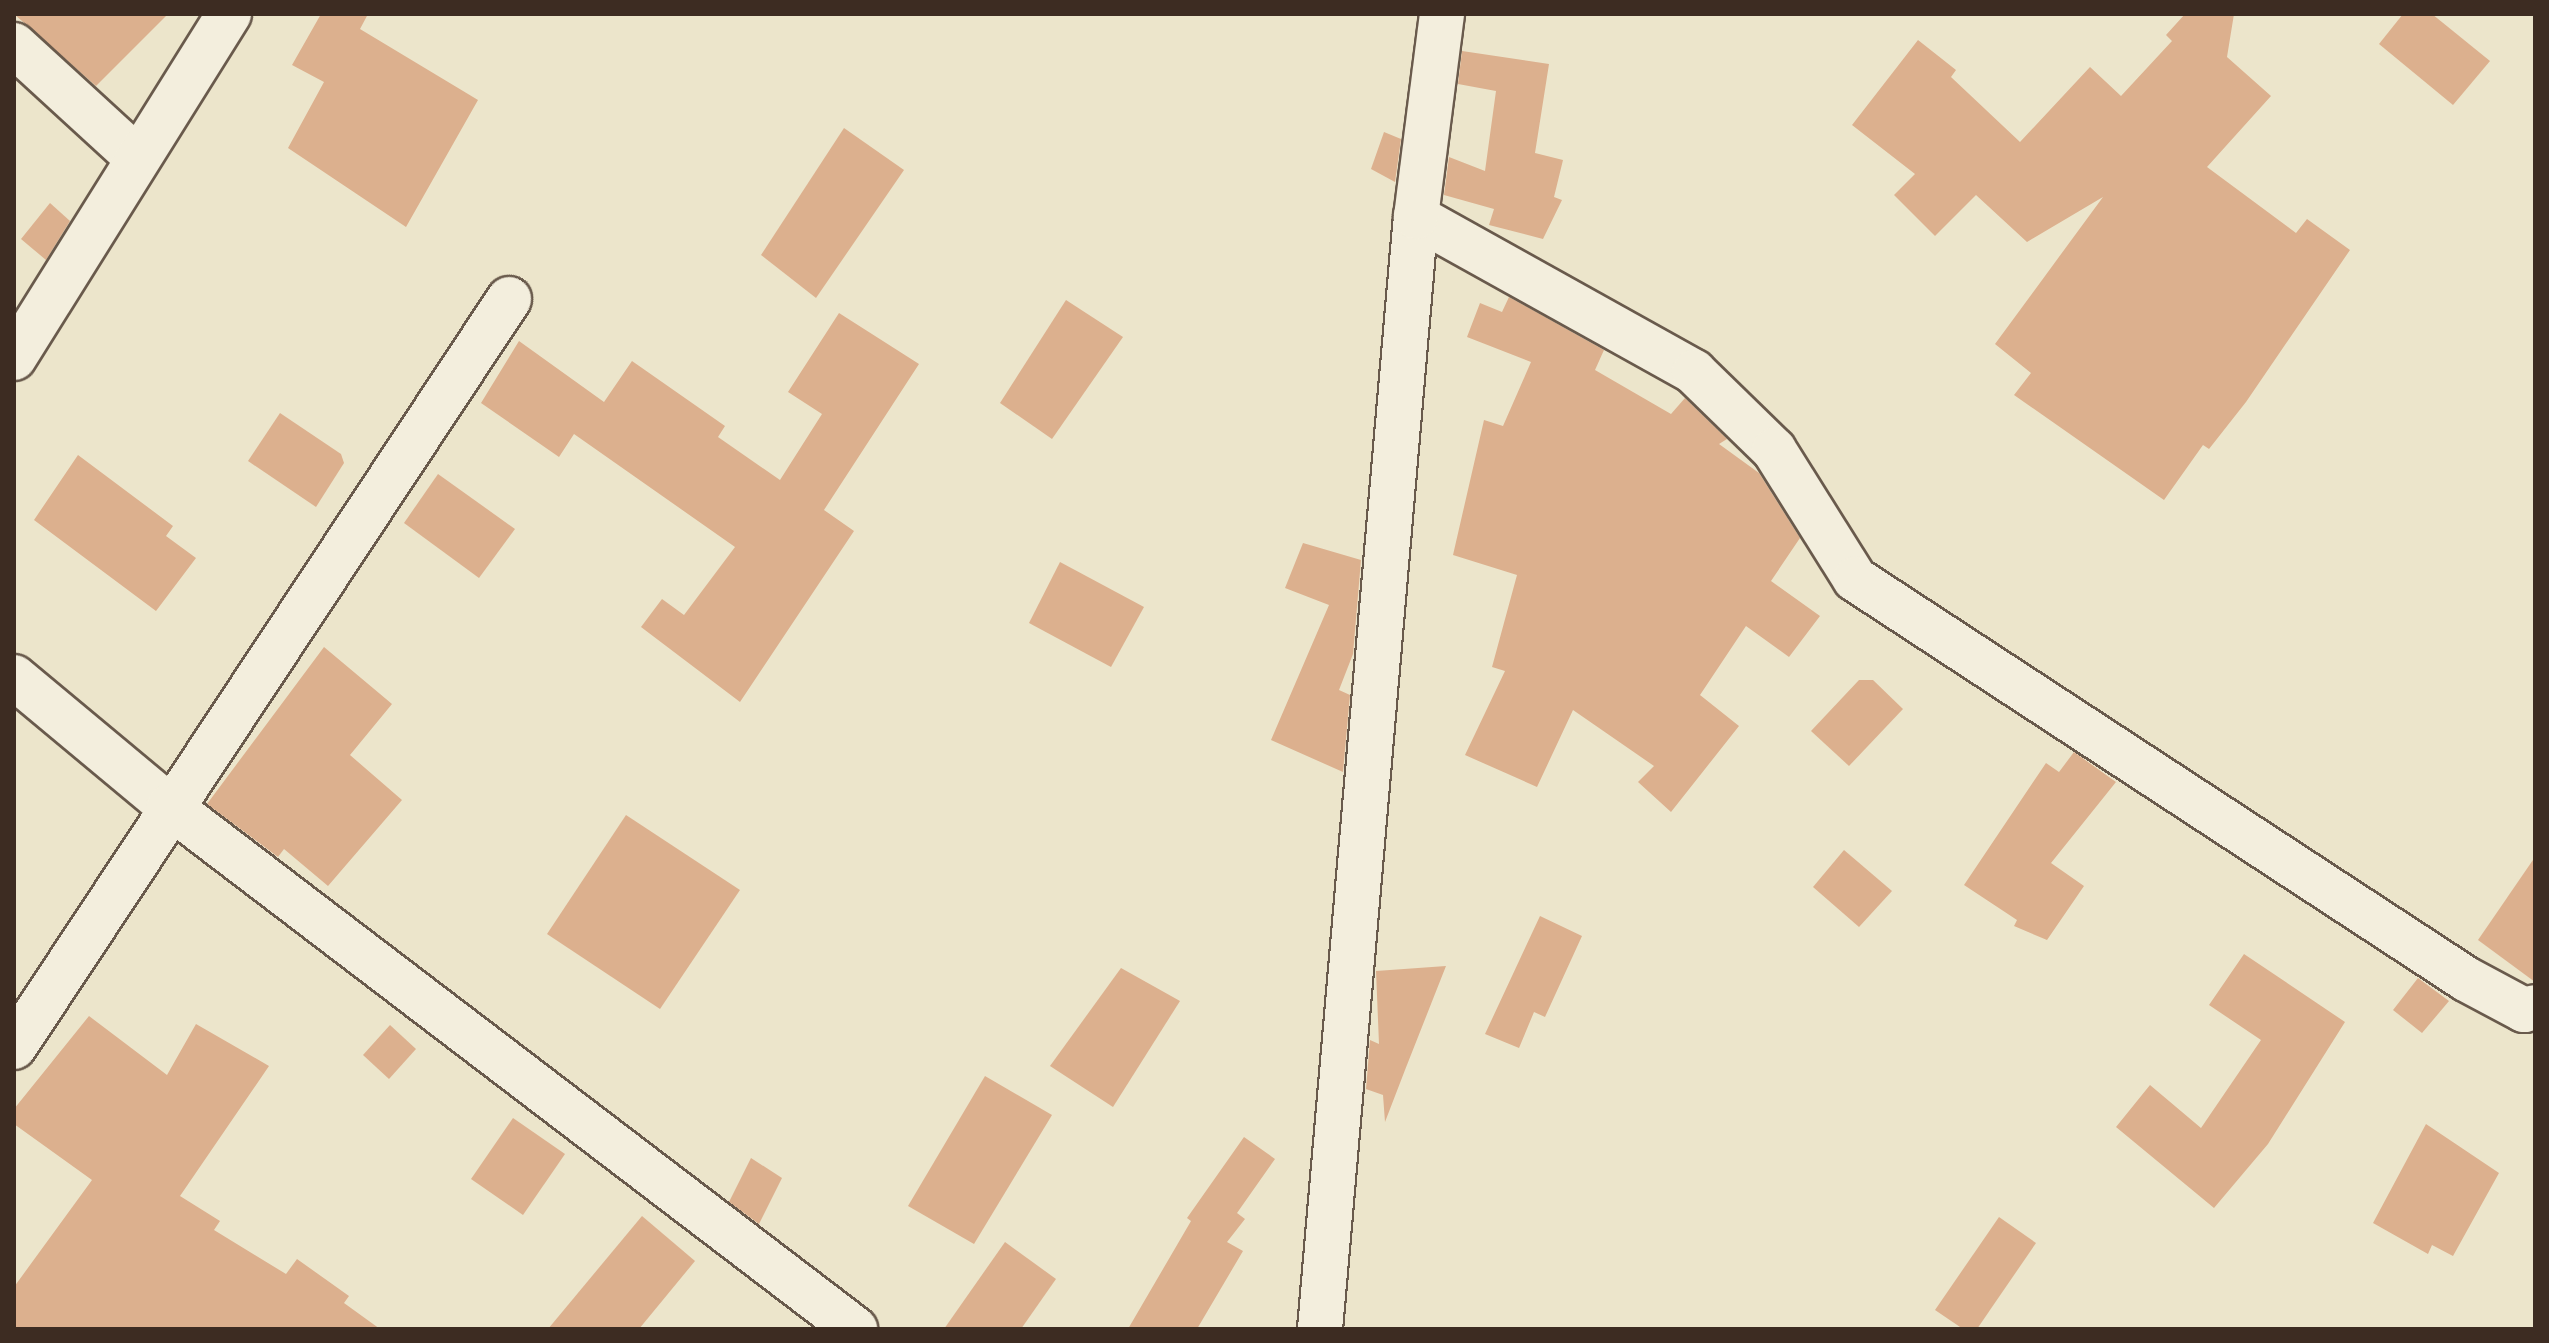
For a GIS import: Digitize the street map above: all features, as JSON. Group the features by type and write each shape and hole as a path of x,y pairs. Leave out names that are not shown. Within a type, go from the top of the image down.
{"street":[{"path":"14,358 135,156 229,14"},
{"path":"1320,1329 1416,217 1442,14"},
{"path":"14,45 135,156"},
{"path":"1416,217 1694,372 1774,450 1855,579 2466,979 2524,1010 2535,1007"},
{"path":"14,1047 169,806 509,299"},
{"path":"14,677 169,806 855,1329"}],"building":[{"path":"14,14 168,14 96,86"},
{"path":"321,14 368,14 360,29 478,100 406,227 288,148 324,82 292,65"},
{"path":"2185,14 2234,14 2227,57 2271,96 2207,167 2296,233 2307,219 2350,250 2246,402 2209,449 2203,445 2164,500 2014,395 2031,373 1995,344 2103,197 2027,242 1976,195 1935,236 1894,195 1915,174 1852,125 1918,40 1956,70 1951,77 2020,142 2090,67 2121,96 2172,41 2166,35"},
{"path":"2403,14 2432,14 2490,61 2453,105 2379,44"},
{"path":"1462,51 1549,64 1535,153 1563,160 1554,197 1562,200 1543,239 1489,225 1494,209 1444,195 1449,157 1485,171 1496,91 1458,84"},
{"path":"844,128 904,170 816,298 761,255"},
{"path":"1384,132 1401,139 1395,182 1371,169"},
{"path":"50,203 70,221 46,260 21,239"},
{"path":"1509,297 1604,350 1595,370 1671,414 1685,398 1727,439 1719,444 1759,473 1800,538 1771,581 1820,616 1789,657 1746,626 1700,695 1739,726 1671,812 1638,782 1654,766 1573,710 1537,787 1465,755 1505,671 1492,667 1517,575 1453,555 1484,420 1503,426 1531,362 1467,337 1480,303 1502,312"},
{"path":"1066,300 1123,337 1052,439 1000,403"},
{"path":"839,313 919,364 824,510 854,531 740,702 641,627 662,599 684,615 735,547 574,434 559,457 481,403 519,341 604,402 632,361 725,426 718,437 780,480 822,414 788,392"},
{"path":"280,413 341,454 344,463 316,507 248,461"},
{"path":"78,455 173,526 166,536 196,558 156,611 34,520"},
{"path":"438,474 515,529 479,578 404,523"},
{"path":"1303,543 1361,560 1353,654 1339,690 1350,695 1343,772 1271,740 1329,605 1285,588"},
{"path":"1060,562 1144,607 1111,667 1029,623"},
{"path":"324,647 392,704 350,755 402,800 328,886 284,849 278,857 207,804"},
{"path":"1859,680 1873,680 1903,709 1849,766 1811,731"},
{"path":"2074,752 2116,782 2051,863 2084,886 2047,940 2014,926 2017,920 1964,885 2046,763 2059,772"},
{"path":"626,815 740,890 660,1009 547,934"},
{"path":"1844,850 1892,891 1859,927 1813,887"},
{"path":"2535,857 2535,982 2478,940"},
{"path":"1540,916 1582,936 1545,1017 1534,1012 1519,1048 1485,1034"},
{"path":"2244,954 2345,1022 2268,1144 2214,1208 2116,1127 2150,1085 2201,1128 2261,1040 2209,1005"},
{"path":"1446,966 1385,1122 1383,1095 1366,1089 1370,1040 1379,1044 1376,971"},
{"path":"1121,968 1180,1001 1113,1107 1050,1066"},
{"path":"2418,978 2449,1001 2422,1033 2393,1010"},
{"path":"89,1016 167,1075 196,1024 269,1066 180,1196 220,1221 214,1230 286,1274 297,1259 349,1296 344,1303 380,1329 14,1329 14,1287 92,1180 14,1124 14,1109"},
{"path":"390,1025 416,1049 389,1079 363,1055"},
{"path":"985,1076 1052,1115 974,1244 908,1206"},
{"path":"513,1118 565,1154 523,1215 471,1179"},
{"path":"2426,1124 2499,1173 2453,1256 2432,1245 2428,1254 2373,1223"},
{"path":"1244,1137 1275,1159 1237,1213 1245,1219 1227,1242 1243,1251 1197,1329 1128,1329 1191,1221 1187,1218"},
{"path":"751,1158 782,1178 759,1224 729,1202"},
{"path":"642,1216 695,1261 639,1329 548,1329"},
{"path":"1999,1217 2036,1243 1977,1329 1963,1329 1935,1310"},
{"path":"1005,1242 1056,1279 1021,1329 944,1329"}]}
